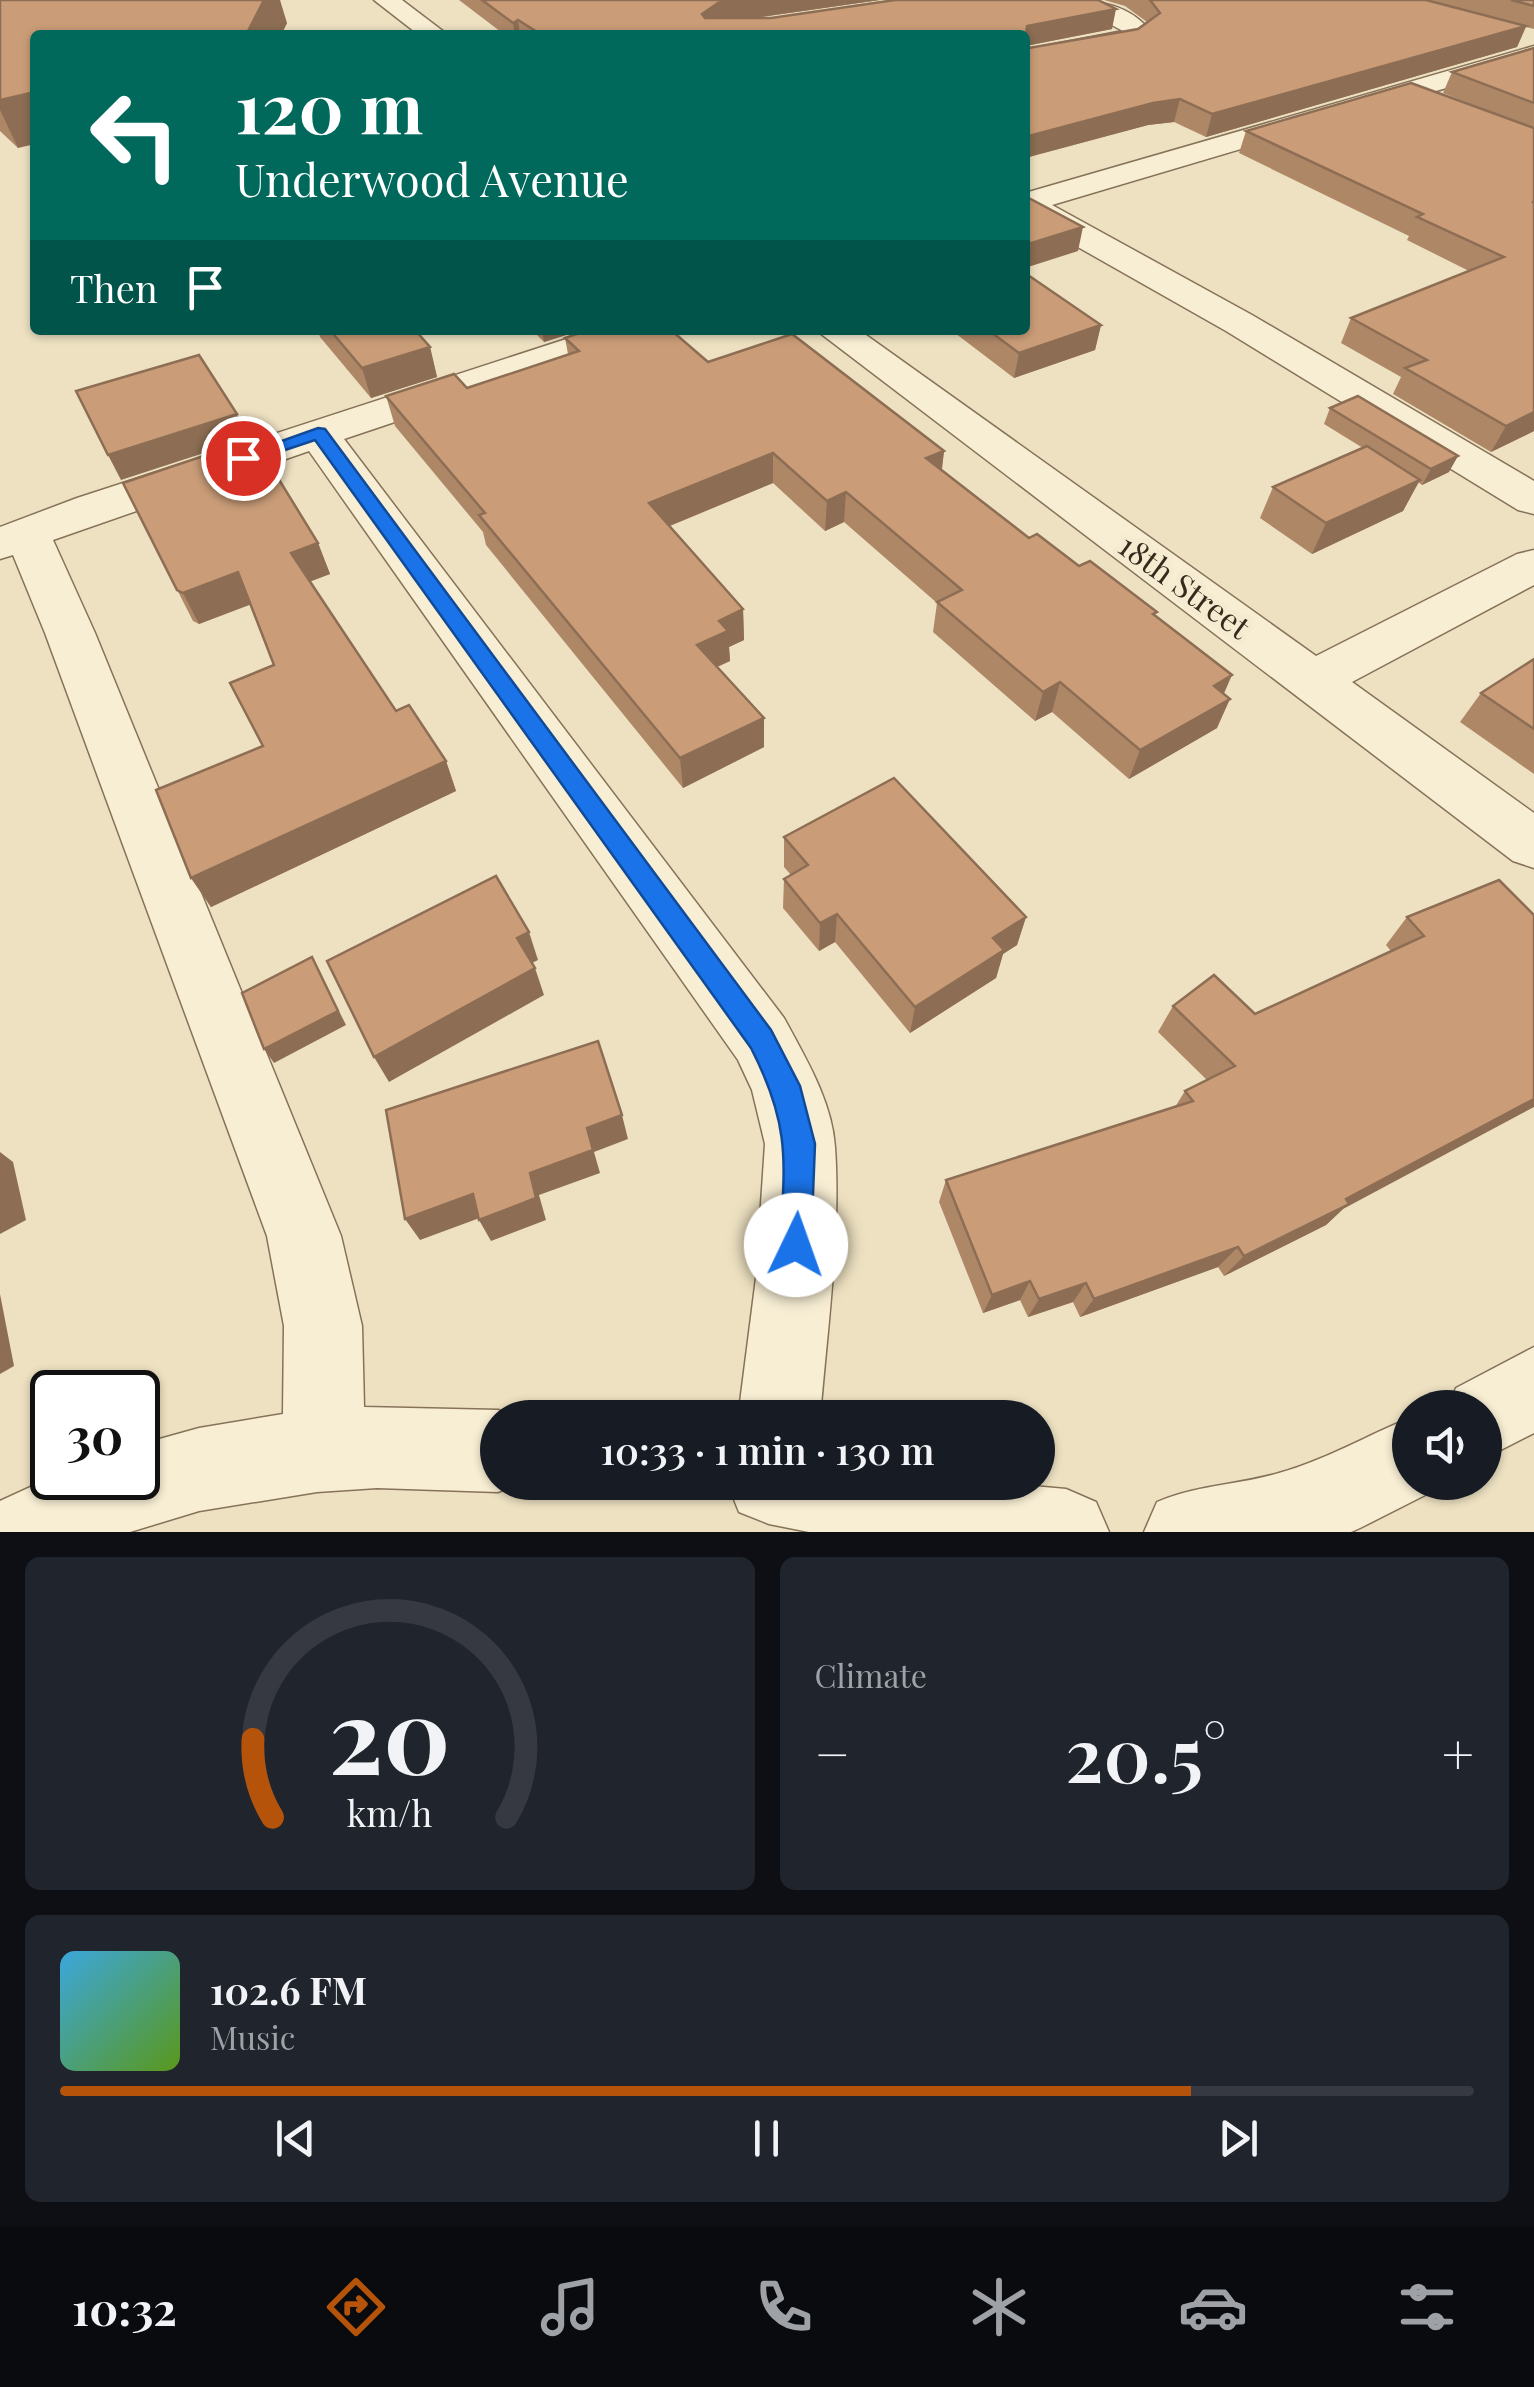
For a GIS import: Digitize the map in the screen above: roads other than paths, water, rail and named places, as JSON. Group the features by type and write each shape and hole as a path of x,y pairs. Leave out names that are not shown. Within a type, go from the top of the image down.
{"street":[{"path":"386,0 427,30"},
{"path":"1030,57 1124,41 1139,33 1126,20 1076,0"},
{"path":"1030,203 1405,92 1527,43"},
{"path":"1405,92 1446,108"},
{"path":"1030,207 1239,323 1534,500"},
{"path":"324,1450 323,1326 304,1236 70,634 14,538 617,335"},
{"name":"18th Street","path":"842,335 1534,844"},
{"path":"318,433 761,1039 786,1086 800,1144 794,1278 781,1400"},
{"path":"1312,681 1534,564"},
{"path":"1502,1407 1534,1387"},
{"path":"29,1532 142,1485 262,1454 450,1447 480,1450"},
{"path":"1188,1532 1235,1530 1354,1491 1392,1469"},
{"path":"860,1500 1006,1528 1066,1532"}]}
